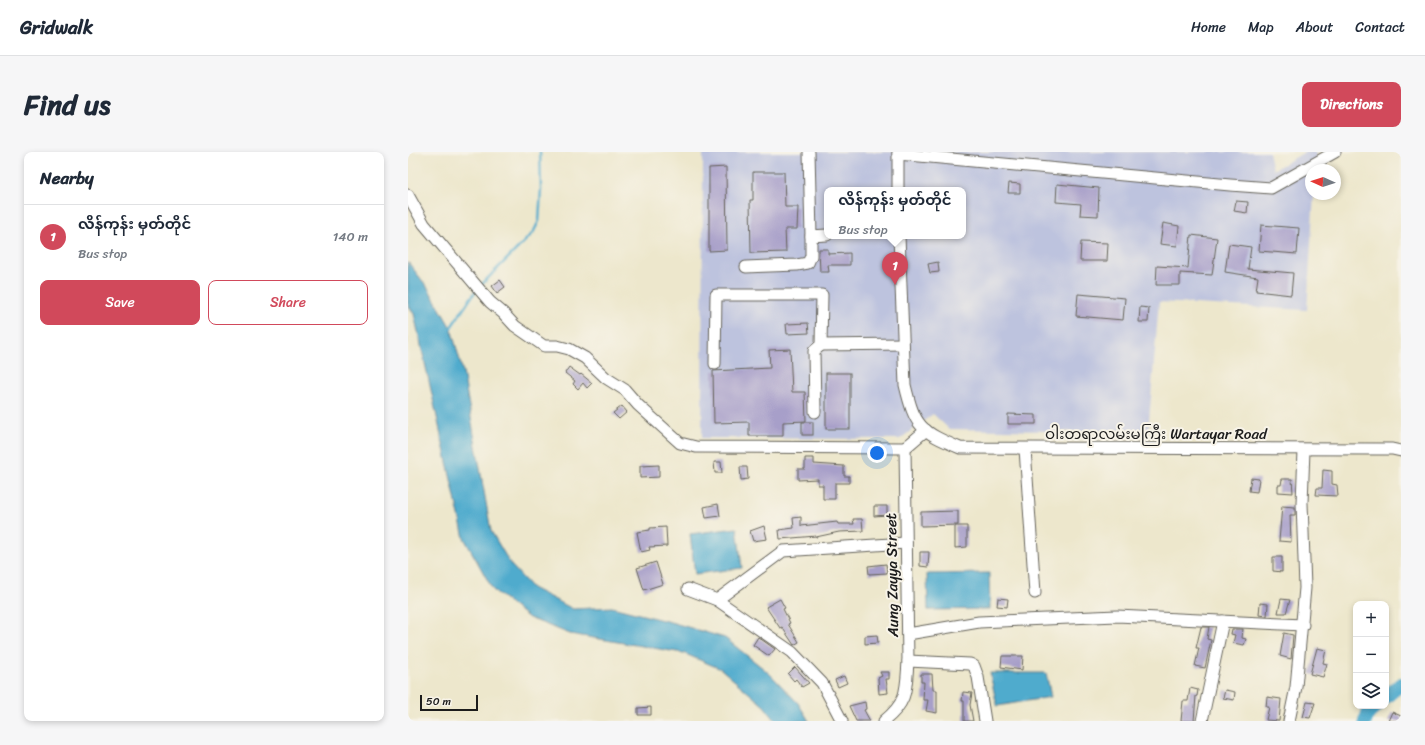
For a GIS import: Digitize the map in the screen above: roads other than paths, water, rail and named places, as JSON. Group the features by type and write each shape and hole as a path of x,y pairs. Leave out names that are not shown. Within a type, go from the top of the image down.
{"street":[{"path":"746,267 797,265 808,263 812,256 809,152"},
{"path":"898,187 898,153 1271,188 1335,152"},
{"path":"408,195 424,224 490,302 504,313 515,326 544,346 557,346 569,349 585,358 606,378 625,390 680,443 696,447 905,448 922,427 910,407 905,385 899,239"},
{"path":"812,236 824,235"},
{"path":"715,364 716,295 822,295 821,345"},
{"path":"815,412 814,351 821,345 903,344"},
{"name":"ဝါးတရာလမ်းမကြီး Wartayar Road","path":"922,427 934,438 960,448 1304,450 1392,449 1401,452"},
{"name":"Aung Zayya Street","path":"884,721 895,712 905,696 908,661 905,448"},
{"path":"1025,449 1035,593"},
{"path":"1289,721 1296,687 1303,625 1305,588 1302,503 1304,450"},
{"path":"717,600 782,552 906,543"},
{"path":"688,589 717,600 792,652 822,683 842,721"},
{"path":"908,634 979,622 1102,617 1303,625"},
{"path":"1202,721 1223,621"},
{"path":"908,661 970,664 974,666 978,677 985,721"}],"water":[{"path":"408,262 428,288 451,328 463,372 491,531 511,565 532,588 573,609 612,607 725,638 769,673 798,703 809,721 776,721 764,706 721,669 683,653 570,634 529,618 493,590 464,538 414,314 408,304"},
{"path":"737,528 742,568 695,574 690,534"},
{"path":"989,573 990,609 928,610 927,574"},
{"path":"990,673 1046,673 1051,697 997,706"}],"waterway":[{"path":"480,286 533,233 539,221 541,189 540,152"},
{"path":"449,330 477,289"},
{"path":"1389,694 1401,684"},
{"path":"1365,721 1368,714 1374,709"}],"place":[{"name":"လိန်ကုန်း မှတ်တိုင်","path":"895,285"}]}
